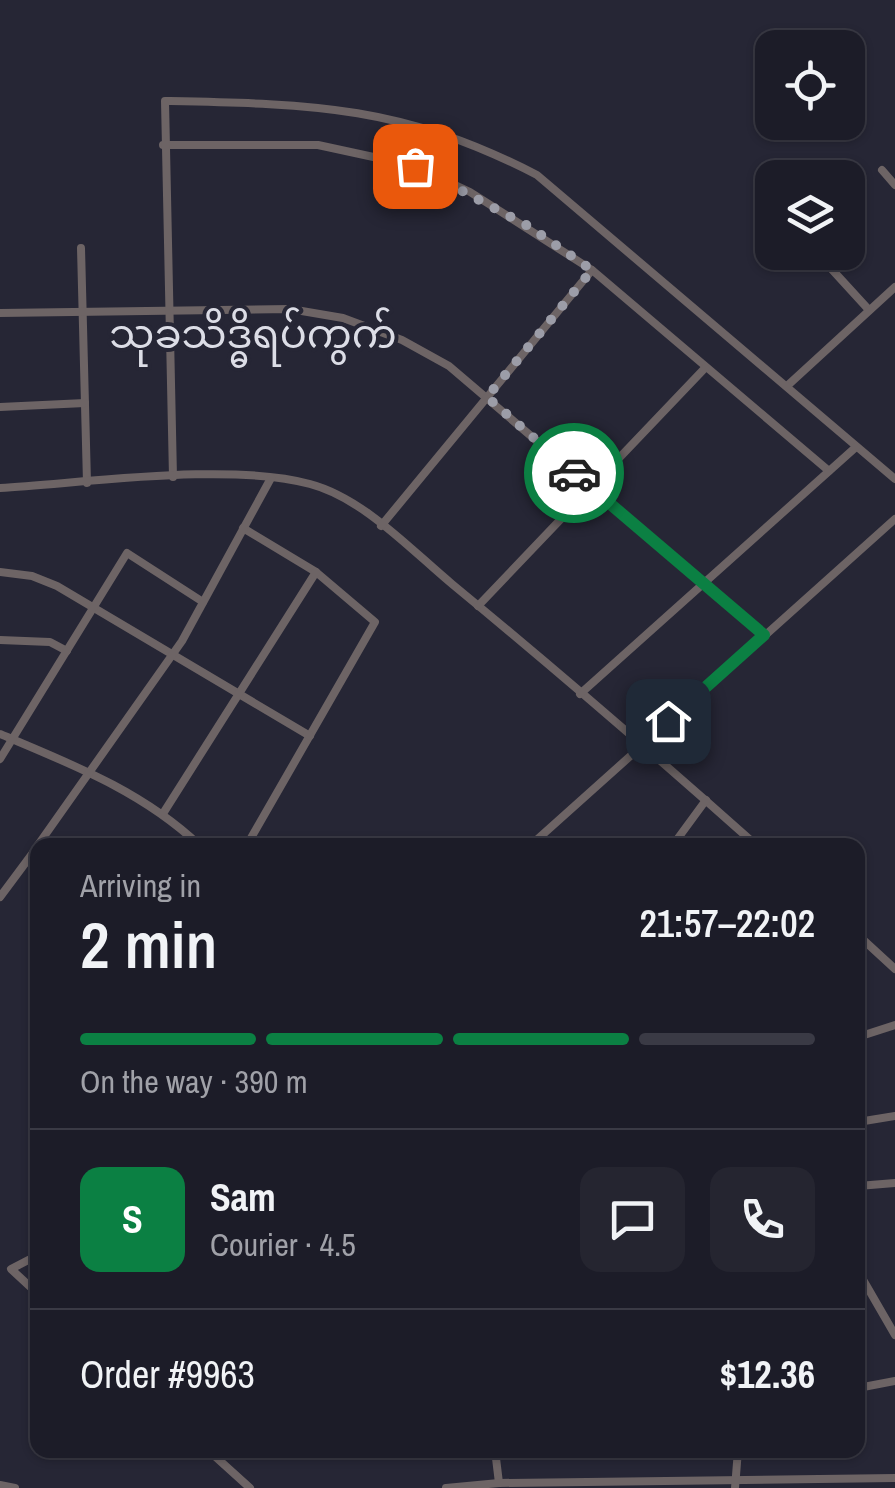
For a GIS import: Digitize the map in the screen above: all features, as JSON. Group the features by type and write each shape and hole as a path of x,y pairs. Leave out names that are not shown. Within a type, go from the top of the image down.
{"street":[{"path":"172,477 162,145 165,101 362,112 487,149 537,175 573,202 895,479"},
{"path":"162,145 318,146 415,166 514,217 592,270 829,472"},
{"path":"882,170 895,185"},
{"path":"81,248 88,482"},
{"path":"381,526 592,270"},
{"path":"832,270 869,310"},
{"path":"787,386 895,287"},
{"path":"0,313 290,310 343,318 402,340 450,366 764,635"},
{"path":"478,606 705,368"},
{"path":"0,407 85,404"},
{"path":"580,694 856,447"},
{"path":"0,488 172,477 270,478 312,484 334,493 381,526 644,743 748,838"},
{"path":"43,838 173,653 270,478"},
{"path":"538,838 895,519"},
{"path":"244,528 316,572 375,622 251,838"},
{"path":"0,760 128,553 203,602"},
{"path":"0,572 32,576 94,607 241,691 310,736"},
{"path":"164,812 316,572"},
{"path":"0,640 50,642 67,651"},
{"path":"0,734 91,773 164,812 192,838"},
{"path":"679,838 706,800"},
{"path":"0,896 30,856"},
{"path":"865,941 895,969"},
{"path":"865,949 870,946"},
{"path":"865,1035 895,1025"},
{"path":"865,1121 895,1116"},
{"path":"865,1186 895,1184"},
{"path":"11,1270 30,1259"},
{"path":"0,1260 30,1287"},
{"path":"865,1284 895,1334"},
{"path":"865,1386 895,1380"},
{"path":"217,1458 250,1488"},
{"path":"497,1458 499,1482"},
{"path":"735,1483 737,1458"},
{"path":"446,1488 499,1482 735,1483 895,1478"},
{"path":"0,1485 16,1488"}],"way so far":[{"path":"415,166 528,226 592,270 487,397 574,473"}],"district":[{"name":"သုခသိဒ္ဓိရပ်ကွက်","path":"253,334"}],"route":[{"path":"574,473 764,635 668,721"}]}
